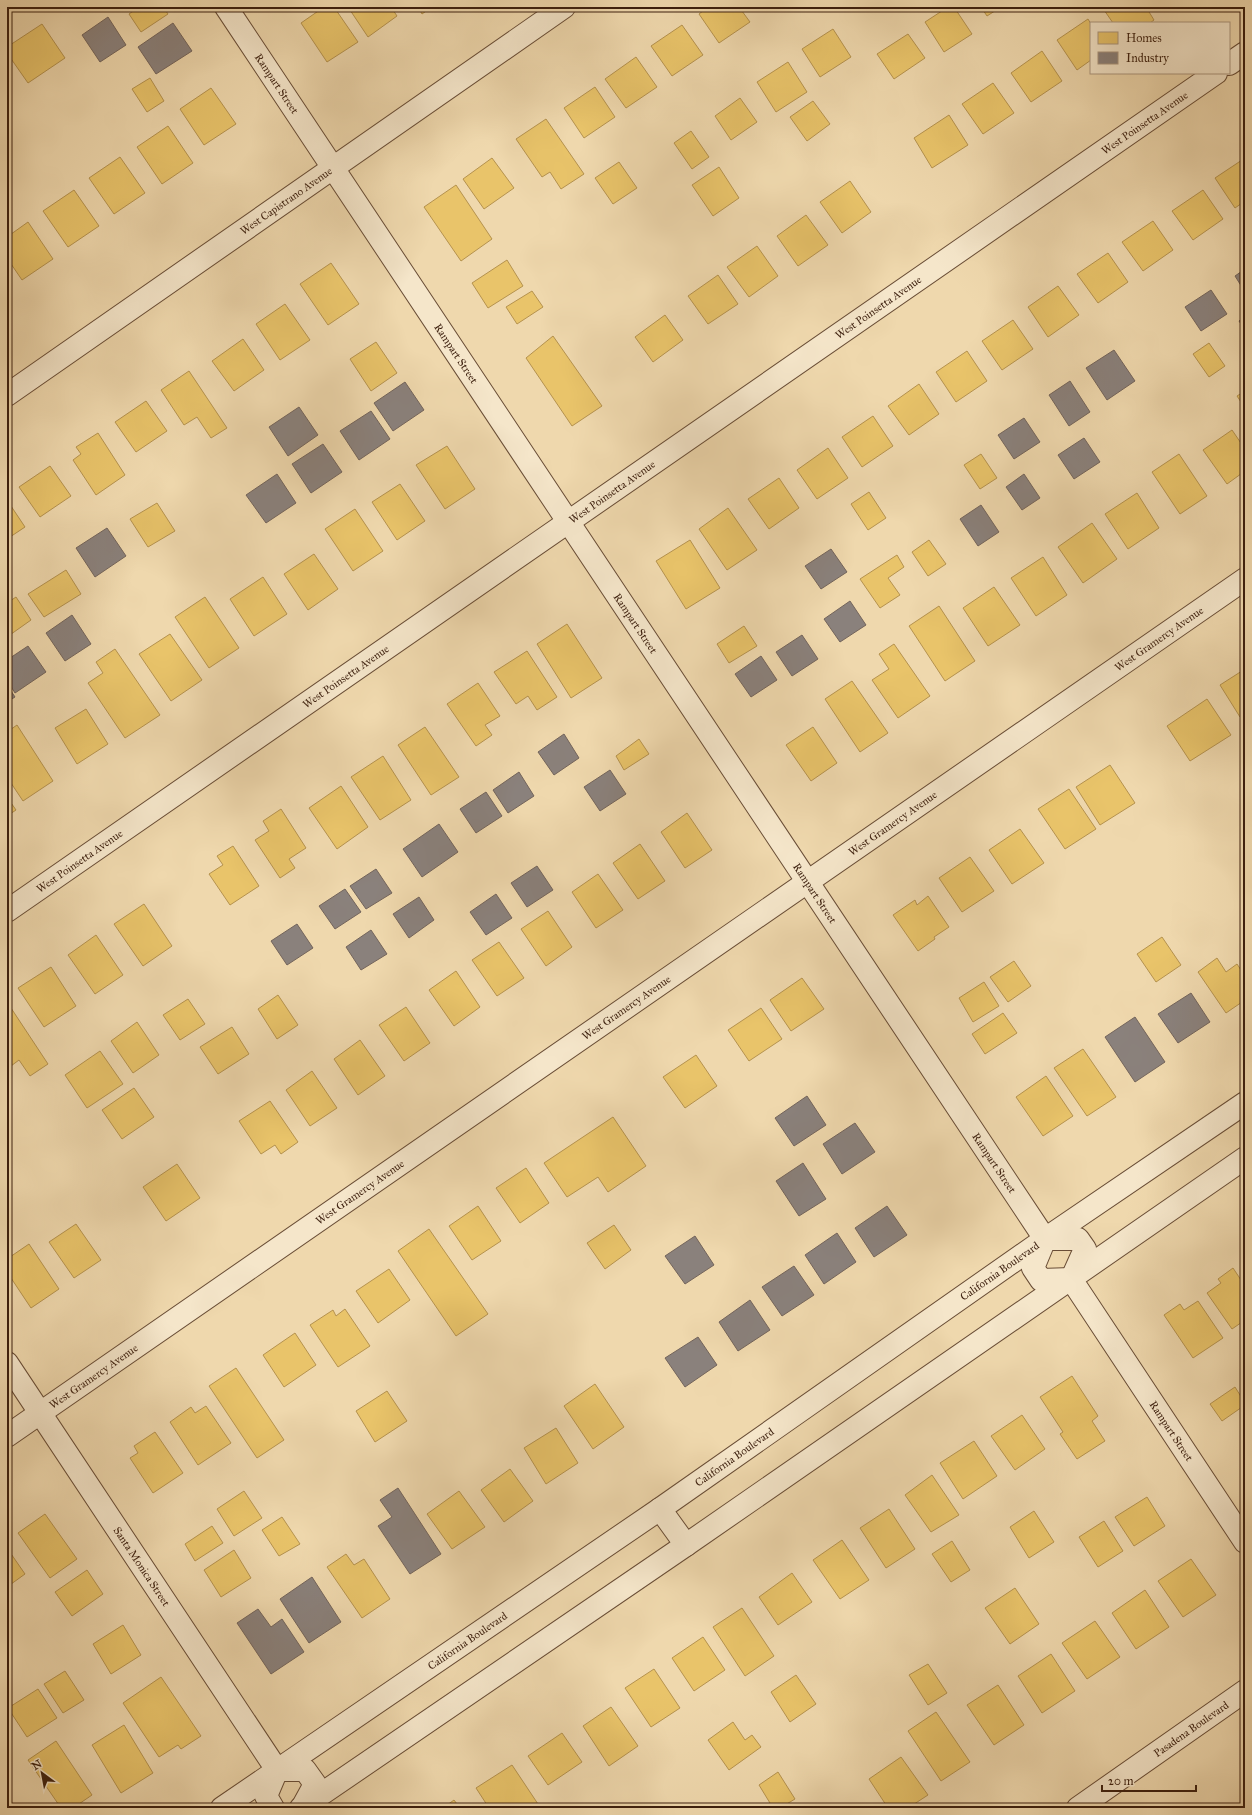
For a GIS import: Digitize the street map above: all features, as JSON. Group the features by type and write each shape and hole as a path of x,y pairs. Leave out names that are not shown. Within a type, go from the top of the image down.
{"street":[{"name":"Rampart Street","path":"226,7 1045,1240"},
{"name":"West Capistrano Avenue","path":"7,395 564,7"},
{"path":"1230,63 1245,53"},
{"name":"West Poinsetta Avenue","path":"7,911 1215,74"},
{"name":"West Gramercy Avenue","path":"7,1436 1245,579"},
{"name":"California Boulevard","path":"222,1808 660,1509 1045,1240 1245,1103"},
{"path":"299,1808 686,1545 1245,1158"},
{"path":"1078,1239 1085,1249 1071,1279 1041,1280 1033,1268 1045,1240 1078,1239"},
{"name":"Rampart Street","path":"1071,1279 1245,1542"},
{"name":"Santa Monica Street","path":"7,1363 277,1770"},
{"path":"660,1509 686,1545"},
{"name":"Pasadena Boulevard","path":"1078,1808 1245,1691"},
{"path":"274,1808 266,1796 277,1770 305,1770 315,1784 299,1808"}],"building: Homes":[{"path":"139,7 163,7 168,14 141,32 129,14"},
{"path":"324,7 334,7 358,42 327,62 301,23"},
{"path":"348,7 391,7 397,16 368,37"},
{"path":"418,7 432,7 422,14"},
{"path":"708,7 739,7 750,22 719,43 699,14"},
{"path":"948,7 954,7 972,34 944,52 925,22"},
{"path":"981,7 1001,7 987,16"},
{"path":"1102,7 1146,7 1154,20 1151,22 1112,22"},
{"path":"1088,19 1090,22 1090,61 1077,70 1057,40"},
{"path":"42,24 65,58 28,83 7,53 7,47"},
{"path":"682,25 703,55 672,76 651,46"},
{"path":"833,29 851,57 820,77 802,49"},
{"path":"908,34 925,58 894,79 877,54"},
{"path":"1042,51 1062,81 1031,102 1011,73"},
{"path":"636,57 657,87 626,108 605,79"},
{"path":"788,62 807,92 776,112 757,82"},
{"path":"150,78 164,101 147,112 132,89"},
{"path":"993,83 1014,113 983,134 962,104"},
{"path":"595,87 615,117 584,138 564,108"},
{"path":"211,88 236,124 204,145 180,109"},
{"path":"740,98 757,122 731,140 715,116"},
{"path":"813,101 830,124 807,141 790,117"},
{"path":"949,115 968,145 932,168 914,138"},
{"path":"546,119 584,174 561,189 550,172 542,177 516,139"},
{"path":"168,126 193,163 162,184 137,147"},
{"path":"691,131 709,157 692,169 674,143"},
{"path":"120,157 145,193 114,214 89,178"},
{"path":"492,158 514,188 484,209 463,179"},
{"path":"1245,158 1245,201 1235,208 1215,178"},
{"path":"619,162 637,188 613,204 595,178"},
{"path":"719,167 739,198 713,216 692,185"},
{"path":"850,181 871,212 842,233 820,202"},
{"path":"456,185 492,239 461,261 424,207"},
{"path":"74,190 99,226 68,247 43,211"},
{"path":"1203,190 1223,219 1193,240 1172,211"},
{"path":"806,215 828,245 798,266 777,236"},
{"path":"1153,221 1173,250 1143,271 1122,242"},
{"path":"28,222 53,259 22,280 7,258 7,237"},
{"path":"757,246 778,276 749,297 727,267"},
{"path":"1108,253 1128,282 1098,303 1077,274"},
{"path":"507,260 523,286 488,308 472,283"},
{"path":"331,263 359,304 328,325 300,284"},
{"path":"718,275 738,304 708,324 688,296"},
{"path":"1058,286 1079,315 1048,337 1028,307"},
{"path":"532,291 543,307 517,324 506,307"},
{"path":"285,304 310,340 280,360 256,324"},
{"path":"665,315 683,340 653,362 635,337"},
{"path":"1013,320 1033,349 1002,370 982,341"},
{"path":"553,336 602,406 572,426 526,358"},
{"path":"243,339 264,370 234,391 212,361"},
{"path":"376,342 397,373 371,391 350,359"},
{"path":"1209,343 1225,366 1209,377 1193,354"},
{"path":"967,351 987,381 956,402 936,372"},
{"path":"189,371 227,428 211,438 197,417 184,425 161,390"},
{"path":"919,384 939,414 909,435 888,406"},
{"path":"1245,391 1245,408 1237,396"},
{"path":"146,401 167,431 136,452 115,422"},
{"path":"873,416 893,446 862,467 842,437"},
{"path":"1232,430 1245,449 1245,471 1227,484 1203,450"},
{"path":"98,433 125,475 96,495 73,460 81,454 76,447"},
{"path":"447,446 475,489 445,509 416,465"},
{"path":"828,448 848,478 817,499 797,470"},
{"path":"981,454 997,478 980,489 964,465"},
{"path":"1179,454 1207,496 1180,514 1152,472"},
{"path":"50,466 71,496 40,517 19,487"},
{"path":"779,478 799,508 769,529 748,499"},
{"path":"400,484 425,521 397,540 372,502"},
{"path":"869,492 886,518 868,530 851,504"},
{"path":"1137,493 1159,528 1128,549 1105,514"},
{"path":"7,500 25,527 7,539"},
{"path":"157,503 175,531 148,547 130,519"},
{"path":"728,508 757,550 727,570 699,529"},
{"path":"355,509 383,551 353,571 325,529"},
{"path":"1092,523 1117,559 1083,583 1058,547"},
{"path":"690,540 720,588 686,609 656,561"},
{"path":"929,540 946,564 928,576 912,552"},
{"path":"314,554 338,589 308,610 284,574"},
{"path":"897,555 904,567 888,578 900,595 880,608 860,579"},
{"path":"1043,557 1067,595 1036,616 1011,578"},
{"path":"66,570 81,594 44,617 28,594"},
{"path":"263,577 287,614 254,636 230,599"},
{"path":"994,587 1020,625 988,646 963,608"},
{"path":"16,597 31,620 7,637 7,603"},
{"path":"205,597 239,648 209,668 175,617"},
{"path":"939,606 975,661 945,681 909,626"},
{"path":"567,624 602,678 571,698 537,644"},
{"path":"744,626 757,646 729,663 717,644"},
{"path":"170,634 202,680 171,701 139,654"},
{"path":"894,644 930,696 898,718 872,680 889,669 879,654"},
{"path":"115,649 160,715 125,738 88,683 103,673 96,662"},
{"path":"527,651 557,697 537,710 528,696 516,704 494,672"},
{"path":"1245,669 1245,714 1240,717 1220,685"},
{"path":"852,681 888,733 860,752 825,699"},
{"path":"478,683 500,716 485,725 492,735 476,746 447,704"},
{"path":"1207,699 1231,735 1190,761 1167,726"},
{"path":"86,709 108,744 77,764 55,728"},
{"path":"17,725 53,781 23,801 7,777 7,732"},
{"path":"425,727 459,777 431,795 398,745"},
{"path":"813,727 837,763 811,781 786,745"},
{"path":"639,739 649,754 624,770 616,756"},
{"path":"383,756 411,800 380,820 351,777"},
{"path":"1110,765 1135,803 1100,825 1076,787"},
{"path":"341,786 368,827 337,849 309,808"},
{"path":"1069,789 1096,829 1065,849 1038,809"},
{"path":"7,797 16,810 7,816"},
{"path":"281,809 306,848 289,859 295,868 280,878 255,840 269,831 263,821"},
{"path":"687,813 712,850 685,868 661,832"},
{"path":"1020,829 1044,863 1012,884 989,850"},
{"path":"640,844 665,881 638,899 613,863"},
{"path":"233,846 259,886 230,905 209,874 223,865 217,856"},
{"path":"970,857 994,891 962,912 939,878"},
{"path":"598,874 623,910 596,928 572,892"},
{"path":"928,896 949,927 934,937 935,939 918,951 893,915 915,900 917,905"},
{"path":"144,904 172,946 143,966 114,924"},
{"path":"548,911 572,947 546,966 521,929"},
{"path":"96,935 123,975 95,994 68,955"},
{"path":"1162,937 1181,965 1156,982 1137,954"},
{"path":"499,942 524,978 497,996 472,960"},
{"path":"1217,958 1226,972 1237,964 1245,976 1245,1000 1226,1013 1198,972"},
{"path":"1014,961 1031,986 1008,1002 990,977"},
{"path":"51,967 76,1006 44,1027 18,988"},
{"path":"456,971 480,1007 454,1026 429,990"},
{"path":"802,978 824,1009 791,1031 770,1000"},
{"path":"984,982 999,1006 973,1022 959,998"},
{"path":"278,995 298,1025 277,1039 258,1009"},
{"path":"188,999 205,1024 180,1040 163,1015"},
{"path":"406,1007 430,1043 404,1061 379,1025"},
{"path":"11,1008 48,1064 30,1076 19,1060 7,1069 7,1011"},
{"path":"761,1008 782,1039 749,1061 728,1030"},
{"path":"1003,1013 1017,1033 985,1054 972,1034"},
{"path":"137,1022 159,1055 133,1073 111,1041"},
{"path":"232,1027 249,1054 218,1074 200,1047"},
{"path":"360,1040 385,1076 358,1095 334,1059"},
{"path":"1083,1049 1116,1097 1087,1116 1054,1068"},
{"path":"100,1051 123,1084 87,1108 65,1075"},
{"path":"696,1055 717,1086 685,1108 663,1077"},
{"path":"312,1071 337,1108 310,1126 286,1090"},
{"path":"1046,1076 1073,1116 1043,1136 1016,1097"},
{"path":"134,1088 154,1117 122,1139 102,1110"},
{"path":"270,1101 298,1142 281,1154 275,1145 261,1154 239,1121"},
{"path":"613,1117 646,1166 608,1192 598,1177 567,1197 544,1163"},
{"path":"177,1164 200,1198 166,1221 143,1187"},
{"path":"526,1168 549,1203 520,1223 496,1188"},
{"path":"478,1206 501,1241 472,1260 449,1226"},
{"path":"76,1224 101,1260 74,1278 49,1242"},
{"path":"614,1225 631,1250 605,1269 587,1243"},
{"path":"429,1229 488,1314 456,1336 398,1251"},
{"path":"29,1244 59,1289 31,1308 7,1272 7,1259"},
{"path":"1233,1268 1245,1286 1245,1320 1232,1329 1207,1293 1221,1283 1218,1279"},
{"path":"389,1269 410,1300 378,1323 356,1291"},
{"path":"1198,1301 1223,1338 1193,1358 1164,1315 1180,1304 1184,1310"},
{"path":"345,1309 370,1346 338,1367 310,1325 333,1310 336,1316"},
{"path":"295,1333 316,1365 284,1387 263,1355"},
{"path":"236,1368 284,1440 257,1458 209,1386"},
{"path":"1072,1376 1098,1416 1092,1421 1105,1441 1077,1459 1060,1434 1063,1432 1040,1397"},
{"path":"595,1384 624,1427 593,1449 564,1406"},
{"path":"1235,1387 1245,1405 1222,1421 1210,1404"},
{"path":"387,1391 407,1421 375,1442 356,1411"},
{"path":"206,1406 231,1443 198,1465 170,1422 191,1407 195,1413"},
{"path":"1022,1415 1045,1449 1015,1470 991,1436"},
{"path":"556,1428 578,1463 546,1484 524,1448"},
{"path":"155,1432 183,1473 153,1493 130,1458 138,1453 134,1446"},
{"path":"974,1441 997,1476 963,1499 940,1463"},
{"path":"510,1469 533,1501 504,1522 481,1490"},
{"path":"932,1475 959,1515 931,1532 905,1495"},
{"path":"244,1491 262,1518 234,1536 217,1509"},
{"path":"459,1491 485,1527 452,1549 427,1514"},
{"path":"1147,1497 1165,1526 1134,1546 1115,1517"},
{"path":"889,1509 915,1549 886,1568 860,1528"},
{"path":"1034,1511 1054,1542 1029,1558 1010,1527"},
{"path":"45,1514 77,1559 50,1578 18,1533"},
{"path":"282,1517 300,1544 279,1556 262,1530"},
{"path":"1104,1521 1123,1551 1098,1567 1079,1537"},
{"path":"212,1526 223,1543 195,1561 185,1544"},
{"path":"842,1540 869,1580 840,1599 813,1560"},
{"path":"952,1541 970,1570 951,1582 932,1554"},
{"path":"7,1548 25,1574 7,1587"},
{"path":"234,1550 251,1578 221,1597 204,1570"},
{"path":"346,1554 354,1565 364,1559 390,1599 362,1618 327,1567"},
{"path":"1191,1559 1216,1595 1183,1617 1158,1581"},
{"path":"87,1570 103,1594 72,1616 55,1592"},
{"path":"792,1573 812,1602 778,1625 759,1597"},
{"path":"1015,1588 1039,1624 1010,1644 985,1608"},
{"path":"1145,1590 1169,1627 1136,1649 1112,1613"},
{"path":"742,1608 774,1656 745,1676 713,1627"},
{"path":"1095,1621 1120,1657 1087,1679 1062,1643"},
{"path":"123,1625 141,1655 111,1674 93,1644"},
{"path":"703,1637 725,1670 694,1691 672,1658"},
{"path":"1051,1654 1075,1691 1042,1713 1018,1676"},
{"path":"928,1664 947,1693 928,1705 909,1675"},
{"path":"654,1669 680,1708 651,1727 625,1688"},
{"path":"65,1671 84,1700 63,1713 44,1684"},
{"path":"796,1675 816,1704 790,1722 771,1692"},
{"path":"161,1677 201,1736 181,1749 178,1745 159,1757 123,1703"},
{"path":"998,1685 1024,1725 994,1745 967,1705"},
{"path":"38,1689 57,1718 27,1737 8,1708"},
{"path":"611,1707 638,1746 609,1766 583,1726"},
{"path":"936,1712 970,1762 941,1781 908,1731"},
{"path":"733,1722 745,1740 752,1735 761,1747 729,1770 708,1740"},
{"path":"124,1725 153,1773 121,1793 92,1745"},
{"path":"562,1733 582,1762 548,1785 528,1756"},
{"path":"56,1741 92,1795 73,1808 61,1808 28,1760"},
{"path":"901,1757 928,1795 908,1808 888,1808 869,1779"},
{"path":"512,1765 538,1804 531,1808 489,1808 476,1788"},
{"path":"778,1772 795,1799 780,1808 773,1808 759,1785"},
{"path":"454,1800 460,1808 443,1808"}],"building: Industry":[{"path":"108,17 126,45 100,62 82,35"},
{"path":"173,23 192,51 156,74 138,47"},
{"path":"1245,269 1245,292 1235,276"},
{"path":"1211,290 1227,314 1201,331 1185,307"},
{"path":"1245,316 1245,330 1239,321"},
{"path":"1114,350 1135,381 1107,400 1086,368"},
{"path":"1070,381 1090,412 1069,426 1049,395"},
{"path":"405,382 424,410 393,431 374,403"},
{"path":"299,407 318,435 288,456 269,427"},
{"path":"371,411 390,439 359,460 340,431"},
{"path":"1024,418 1040,442 1014,459 998,435"},
{"path":"1084,438 1100,462 1074,479 1058,455"},
{"path":"323,444 342,472 311,493 292,464"},
{"path":"277,474 296,503 266,523 246,495"},
{"path":"1024,474 1040,498 1022,510 1006,487"},
{"path":"981,505 999,532 978,546 960,519"},
{"path":"107,528 126,556 95,577 76,548"},
{"path":"831,549 847,572 821,589 805,566"},
{"path":"850,601 866,625 840,642 824,619"},
{"path":"72,615 91,644 65,661 46,633"},
{"path":"802,635 818,659 792,676 776,652"},
{"path":"28,646 46,672 15,693 7,680 7,660"},
{"path":"761,656 777,680 751,697 735,674"},
{"path":"7,685 15,697 7,702"},
{"path":"564,734 579,758 554,775 538,752"},
{"path":"610,770 626,794 600,811 584,787"},
{"path":"519,772 534,796 508,813 493,790"},
{"path":"486,792 502,816 476,833 460,809"},
{"path":"439,824 458,852 422,877 403,849"},
{"path":"537,866 553,890 527,907 511,883"},
{"path":"376,869 392,893 366,909 350,886"},
{"path":"345,889 361,912 335,929 319,906"},
{"path":"496,894 512,918 486,935 470,912"},
{"path":"419,897 434,920 409,938 393,914"},
{"path":"297,924 313,948 287,965 271,941"},
{"path":"371,930 387,954 361,970 346,947"},
{"path":"1191,993 1210,1022 1178,1043 1158,1014"},
{"path":"1135,1017 1165,1062 1135,1082 1105,1037"},
{"path":"807,1096 826,1125 794,1146 775,1118"},
{"path":"855,1123 875,1152 842,1174 823,1144"},
{"path":"803,1163 826,1199 799,1216 776,1181"},
{"path":"887,1206 907,1235 874,1257 855,1228"},
{"path":"837,1233 856,1262 824,1284 805,1255"},
{"path":"695,1236 714,1265 685,1284 665,1256"},
{"path":"794,1266 814,1295 782,1316 762,1287"},
{"path":"750,1300 770,1330 738,1351 719,1322"},
{"path":"698,1337 717,1365 685,1387 665,1358"},
{"path":"398,1488 441,1554 410,1574 378,1526 392,1517 380,1500"},
{"path":"312,1577 341,1622 309,1643 280,1599"},
{"path":"258,1609 271,1627 282,1619 304,1652 271,1674 237,1623"}]}
